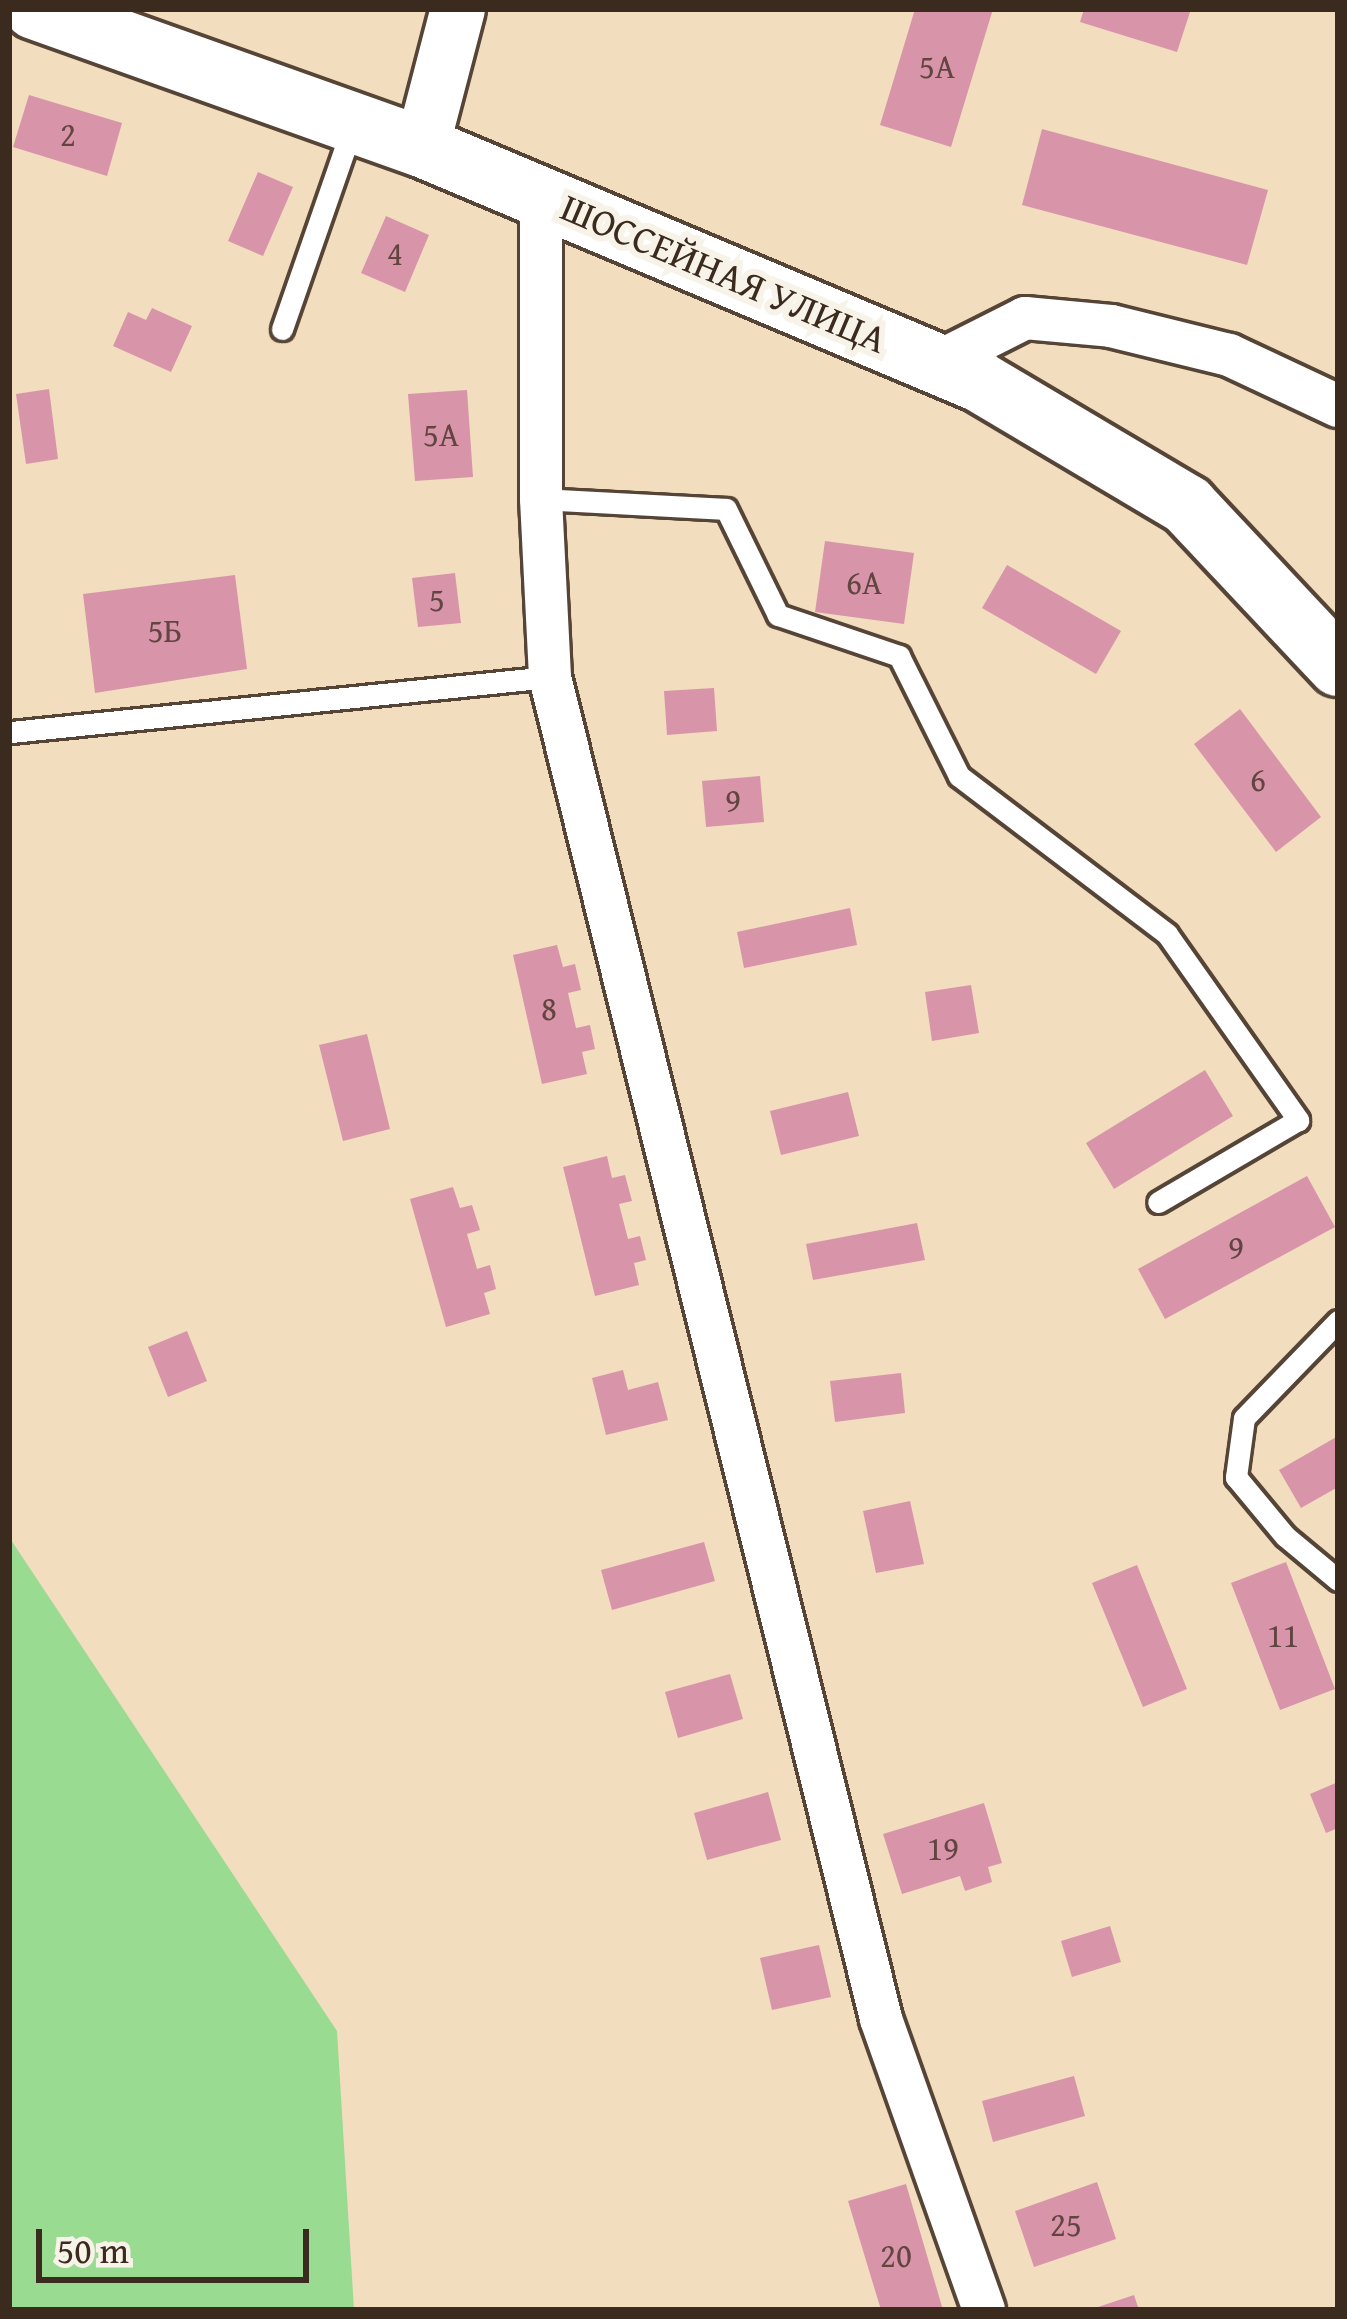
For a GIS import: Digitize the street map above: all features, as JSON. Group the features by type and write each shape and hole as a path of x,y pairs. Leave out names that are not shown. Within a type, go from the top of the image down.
{"main road":[{"name":"ШОССЕЙНАЯ УЛИЦА","path":"34,9 422,147 936,364 1186,505 1338,666"}],"street":[{"path":"422,147 458,9"},
{"path":"542,195 541,499 550,677 881,2019 984,2310"},
{"path":"936,364 1025,318 1112,326 1229,355 1338,406"}],"lane":[{"path":"282,329 353,124"},
{"path":"541,499 726,508 778,615 899,656 959,776 1167,934 1298,1120 1158,1202"},
{"path":"11,732 550,677"},
{"path":"1338,1321 1244,1418 1236,1477 1285,1536 1338,1580"}],"green space":[{"path":"9,1537 337,2031 354,2310 9,2310"}],"building":[{"path":"915,9 993,9 951,147 880,125"},
{"path":"1084,9 1191,9 1177,52 1080,22"},
{"path":"29,95 122,123 107,176 13,147"},
{"path":"1042,129 1268,190 1247,265 1022,205"},
{"path":"258,172 293,187 263,256 228,241"},
{"path":"386,216 429,235 405,292 361,273"},
{"path":"152,308 192,326 171,372 113,346 128,312 146,320"},
{"path":"49,389 58,459 26,464 16,394"},
{"path":"467,390 473,477 415,481 408,394"},
{"path":"825,541 914,553 904,624 815,612"},
{"path":"1007,565 1121,631 1096,674 982,608"},
{"path":"455,573 461,623 418,627 412,578"},
{"path":"235,575 247,669 95,693 83,594"},
{"path":"714,688 717,731 667,735 664,691"},
{"path":"1240,709 1321,817 1276,852 1194,744"},
{"path":"760,776 764,822 706,827 702,781"},
{"path":"850,908 857,945 744,968 737,932"},
{"path":"557,945 563,967 575,964 581,990 568,993 576,1028 590,1025 595,1049 582,1052 587,1074 542,1084 513,955"},
{"path":"971,985 979,1033 932,1041 925,992"},
{"path":"367,1034 390,1129 343,1141 319,1045"},
{"path":"1205,1070 1233,1116 1114,1189 1086,1143"},
{"path":"848,1092 859,1136 781,1155 770,1111"},
{"path":"607,1156 612,1178 625,1175 632,1201 619,1204 628,1239 640,1236 646,1260 634,1263 639,1285 595,1296 563,1167"},
{"path":"1307,1176 1335,1227 1165,1319 1138,1269"},
{"path":"453,1187 460,1208 472,1205 480,1230 467,1234 477,1269 490,1265 496,1289 484,1293 490,1314 446,1327 410,1199"},
{"path":"917,1223 925,1260 813,1280 806,1244"},
{"path":"187,1331 207,1381 168,1397 148,1347"},
{"path":"623,1370 628,1390 658,1382 668,1420 606,1435 592,1378"},
{"path":"901,1373 905,1413 835,1422 830,1381"},
{"path":"1338,1436 1338,1487 1301,1508 1279,1470"},
{"path":"910,1501 924,1564 876,1573 863,1511"},
{"path":"704,1542 715,1581 612,1610 601,1570"},
{"path":"1286,1562 1335,1689 1280,1710 1231,1583"},
{"path":"1137,1565 1187,1689 1143,1707 1092,1583"},
{"path":"730,1674 743,1719 678,1738 665,1692"},
{"path":"1338,1782 1338,1828 1326,1833 1310,1794"},
{"path":"768,1792 781,1840 707,1860 694,1813"},
{"path":"984,1803 1002,1863 988,1867 992,1882 965,1891 960,1876 902,1894 883,1834"},
{"path":"1110,1926 1121,1962 1072,1977 1061,1941"},
{"path":"819,1945 831,1997 772,2010 760,1958"},
{"path":"1074,2076 1085,2116 993,2142 982,2101"},
{"path":"1097,2182 1116,2239 1034,2267 1015,2211"},
{"path":"906,2184 943,2310 881,2310 848,2201"},
{"path":"1134,2295 1139,2310 1092,2309"}]}
